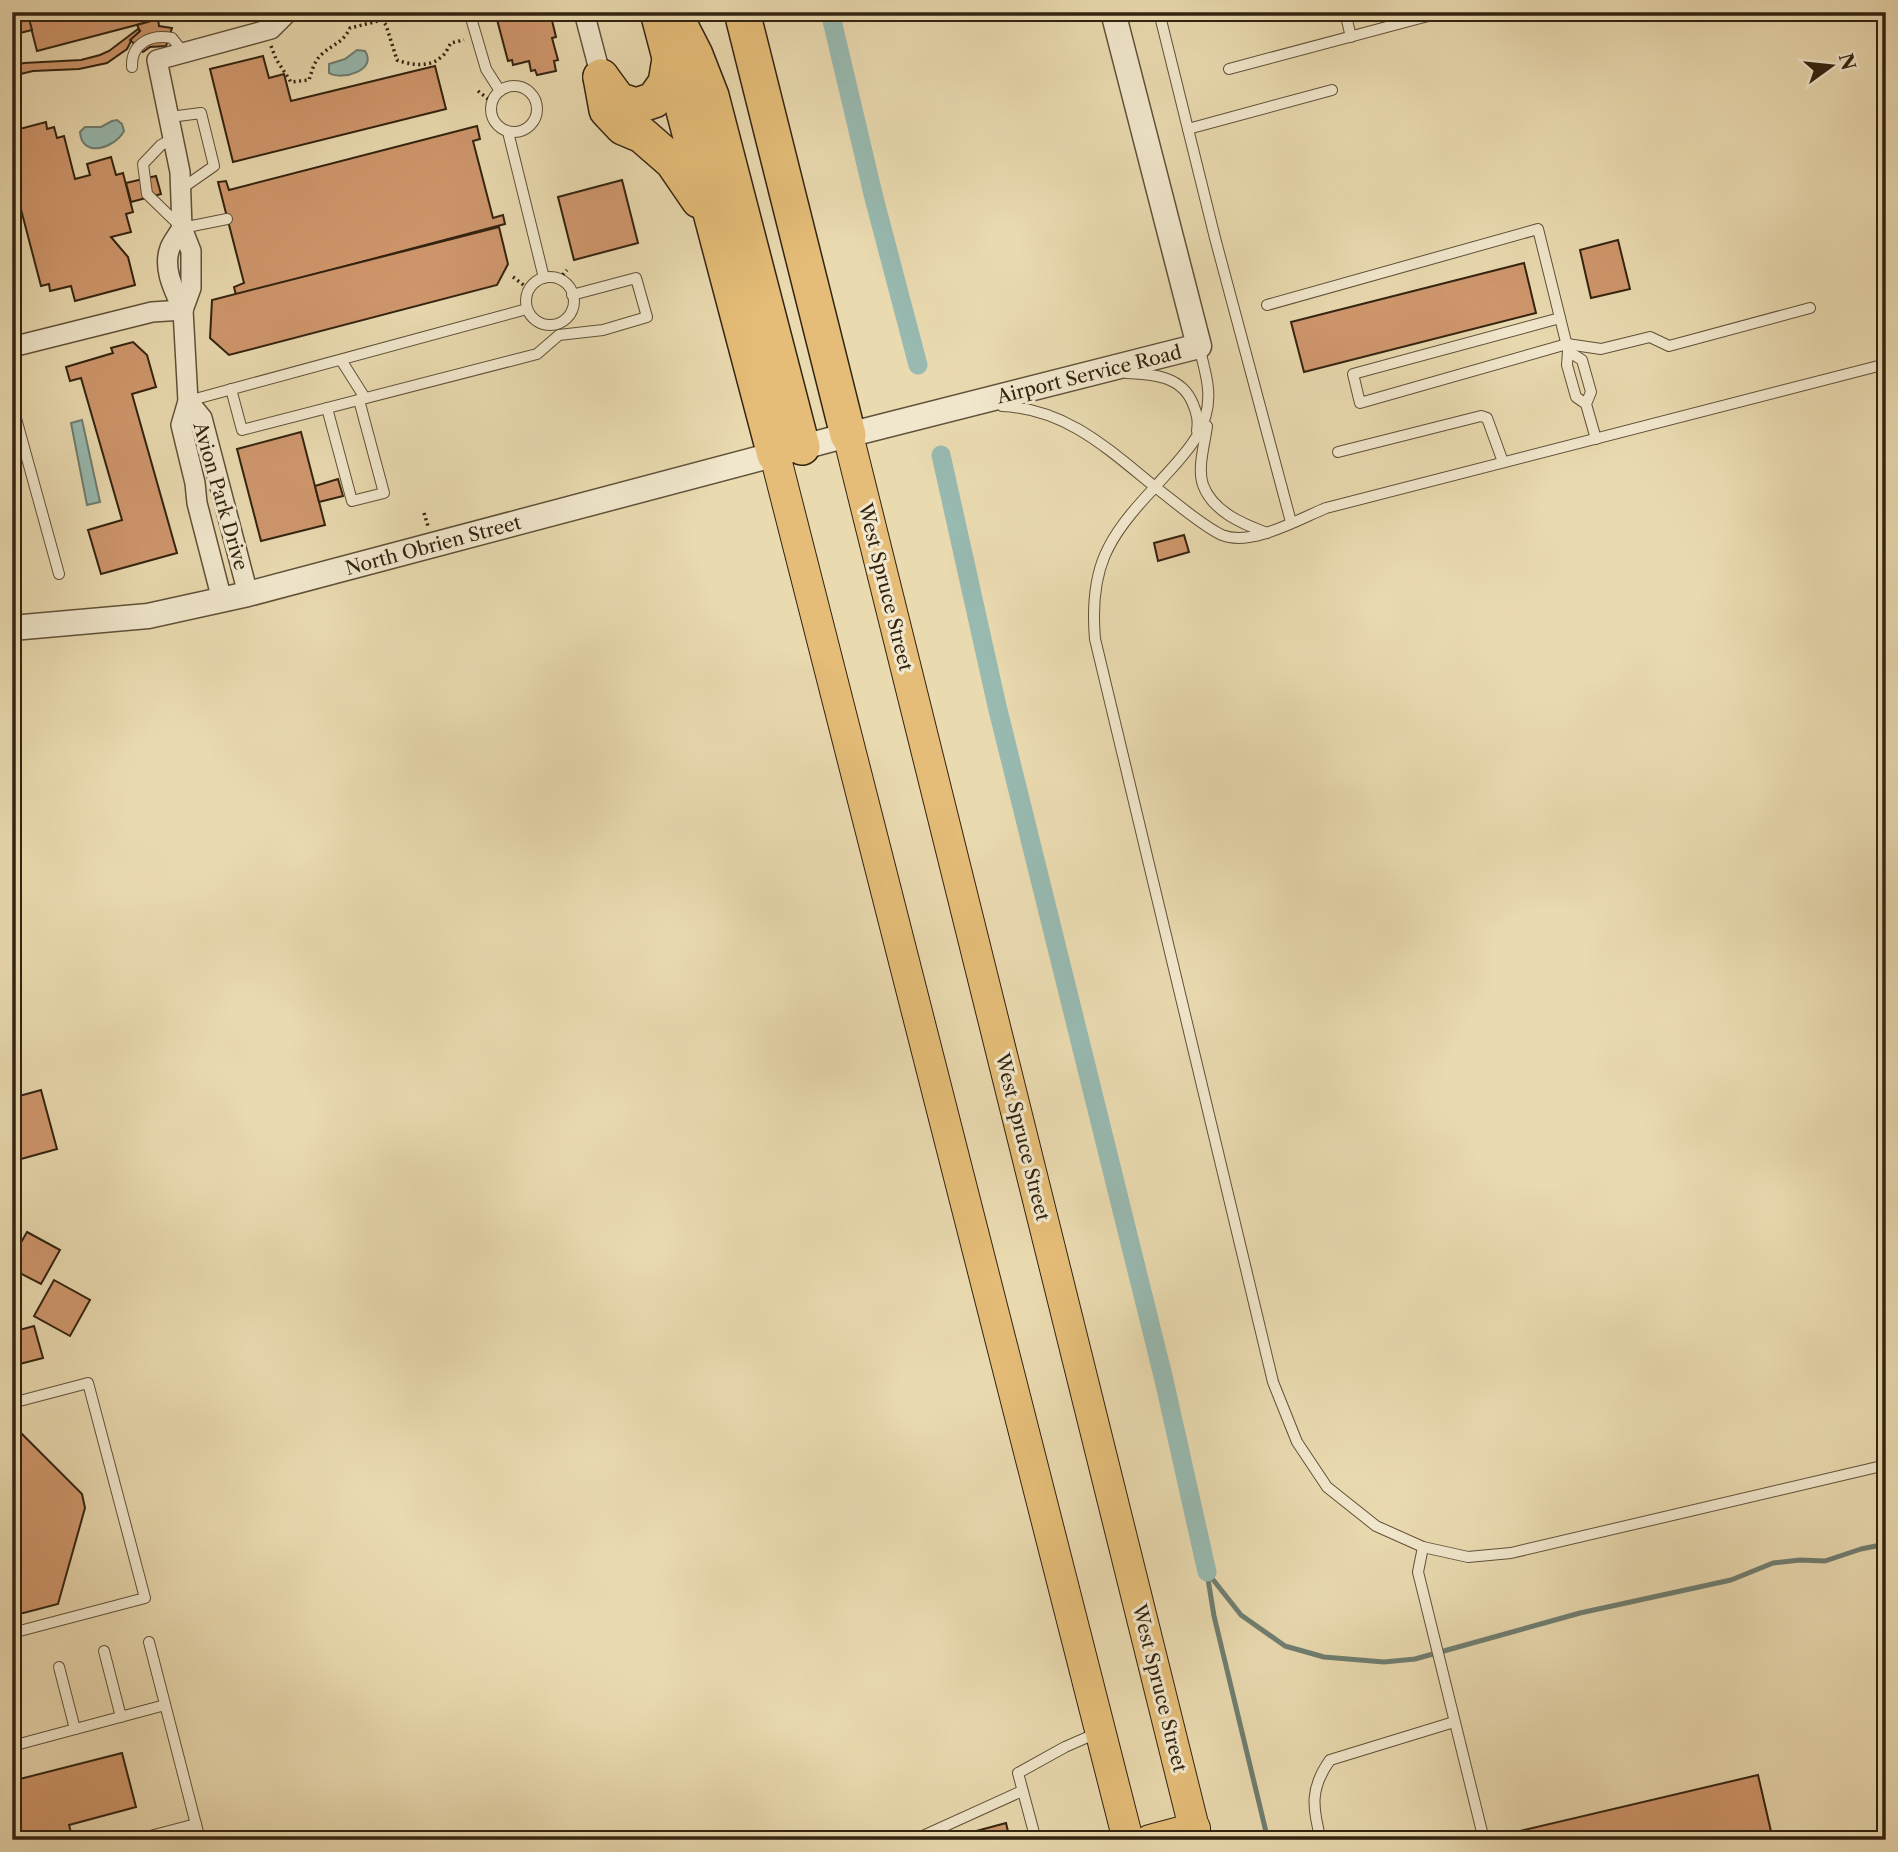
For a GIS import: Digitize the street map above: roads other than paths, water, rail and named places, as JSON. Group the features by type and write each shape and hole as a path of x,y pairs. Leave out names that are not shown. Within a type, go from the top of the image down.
{"highway":[{"path":"658,12 711,217 788,451"},
{"path":"673,12 695,55 711,96 788,451"},
{"path":"742,12 848,435"},
{"path":"601,77 618,100 636,106 654,100 666,83 670,59"},
{"path":"601,77 607,110 623,127 642,135 673,162 711,217"}],"main road":[{"name":"West Spruce Street","path":"848,435 1196,1834"},
{"path":"788,451 1128,1840"},
{"path":"1150,1840 1196,1834"}],"street":[{"name":"Avion Park Drive","path":"222,600 197,503 181,425 188,401 183,310 170,284 169,250 182,229 180,172 157,60 271,29 288,12"},
{"path":"584,12 601,77"},
{"name":"Airport Service Road","path":"848,435 1199,346 1113,12"},
{"path":"12,347 152,312 183,310"},
{"name":"Avion Park Drive","path":"188,401 202,418 248,594"},
{"name":"North Obrien Street","path":"12,628 148,616 248,594 848,435"}],"lane":[{"path":"467,12 486,69 500,91"},
{"path":"1159,12 1291,522"},
{"path":"1345,12 1351,37"},
{"path":"1229,69 1443,12"},
{"path":"132,67 134,52 150,37 172,38 184,53"},
{"path":"514,86 522,87 529,91 537,104 537,112 530,126 524,131 508,132 496,124 492,117 492,103 500,91 514,86"},
{"path":"1188,129 1332,90"},
{"path":"170,117 201,113 214,166 181,189"},
{"path":"508,132 544,278"},
{"path":"174,138 161,145 143,163 147,194 182,229 227,219"},
{"path":"1268,304 1538,229 1568,347 1567,365 1576,397 1586,404 1596,439"},
{"path":"231,389 242,430 537,354 558,330 571,313 573,306 572,295 566,284 559,279 544,278 529,289 526,302 527,309 537,322 544,325 558,330 603,330 647,317 636,278 572,295"},
{"path":"1560,318 1353,374 1360,403 1568,347 1601,349 1650,337 1669,346 1810,308"},
{"path":"188,401 527,309"},
{"path":"1199,346 1208,390 1203,485 1214,504 1231,517 1268,533"},
{"path":"1568,347 1582,360 1591,393 1586,404"},
{"path":"327,408 352,501 384,493 362,399 341,360"},
{"path":"972,404 1016,406 1049,414 1084,432 1220,534 1240,538 1268,533 1326,508 1886,364"},
{"path":"1098,372 1159,376 1180,384 1189,394 1199,423 1191,446"},
{"path":"1208,403 1203,429 1130,513 1104,553 1094,583 1094,639 1273,1381 1297,1442 1327,1487 1376,1527 1423,1547 1468,1557 1511,1553 1886,1465"},
{"path":"12,404 59,574"},
{"path":"1338,452 1481,416 1487,418 1503,462"},
{"path":"12,1403 88,1383 145,1598 12,1633"},
{"path":"1423,1547 1418,1572 1484,1840"},
{"path":"149,1642 200,1840"},
{"path":"104,1651 121,1717"},
{"path":"59,1667 75,1729"},
{"path":"12,1746 165,1705"},
{"path":"1321,1840 1315,1817 1314,1795 1320,1774 1330,1760 1454,1722"},
{"path":"1036,1840 1018,1773 1100,1731"},
{"path":"914,1840 1022,1791"},
{"path":"135,1840 196,1824"}],"water":[{"path":"357,50 365,51 368,58 363,68 350,75 329,73 329,64 345,59"},
{"path":"117,120 124,131 120,137 107,146 86,146 80,132 85,127 101,127"},
{"path":"82,420 100,502 87,505 71,423"}],"waterway":[{"path":"830,12 874,198 918,365"},
{"path":"941,455 997,706 1164,1380 1207,1572"},
{"path":"1207,1572 1241,1615 1285,1646 1324,1657 1384,1662 1415,1659 1580,1613 1731,1580 1773,1563 1825,1561 1886,1544"},
{"path":"1207,1573 1214,1616 1268,1840"}]}
